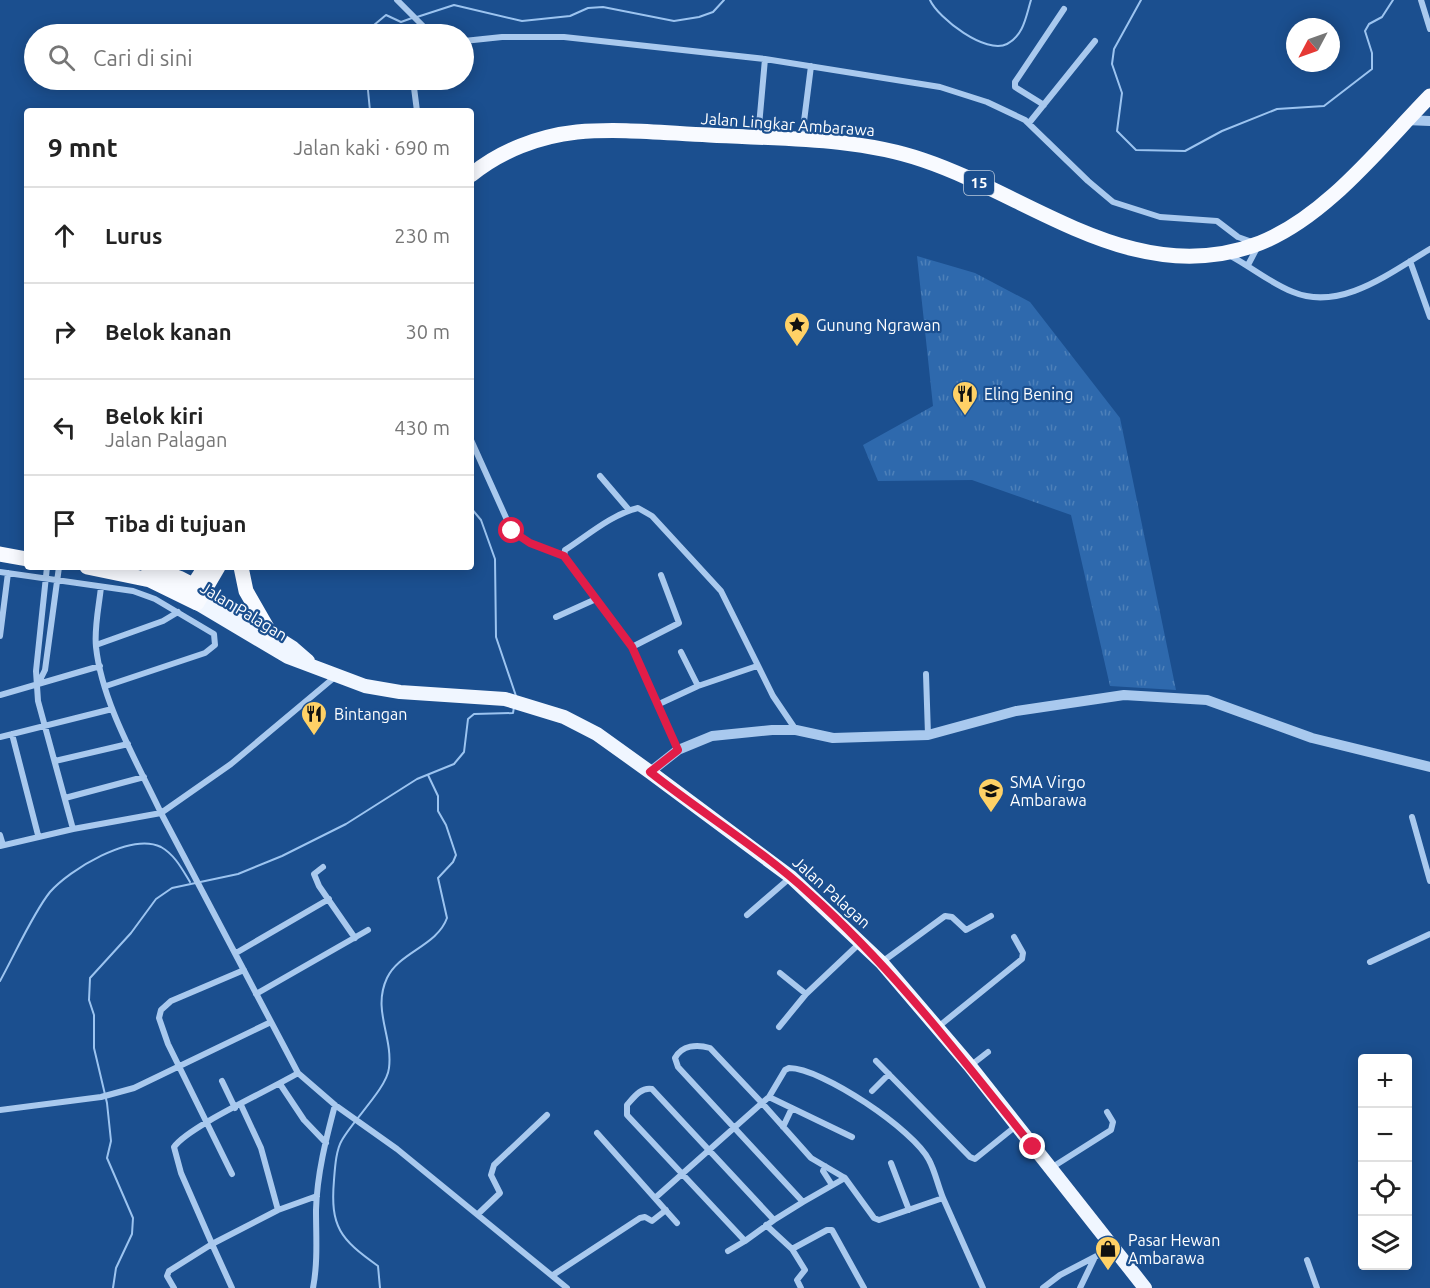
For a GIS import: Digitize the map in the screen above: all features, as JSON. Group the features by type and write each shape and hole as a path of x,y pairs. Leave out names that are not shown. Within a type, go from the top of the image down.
{"highway":[{"name":"Jalan Lingkar Ambarawa","path":"474,173 506,152 541,139 576,132 608,131 758,138 865,147 920,159 961,175 1062,224 1131,250 1168,257 1198,257 1226,253 1259,244 1288,229 1313,212 1430,96"},
{"path":"0,554 24,558"},
{"name":"Jalan Palagan","path":"102,570 150,580 195,594"},
{"name":"Jalan Palagan","path":"153,570 195,594"},
{"path":"195,594 204,570"},
{"path":"195,594 215,570"},
{"path":"242,570 246,591 270,633"}],"main road":[{"name":"Jalan Palagan","path":"195,594 270,633 293,648 314,667"},
{"name":"Jalan Palagan","path":"195,594 288,657 336,676 365,686 400,692 505,699 530,705 564,717 597,734 650,772 791,877 882,963 970,1066 1145,1288"}],"street":[{"path":"397,0 419,24"},
{"path":"1421,0 1430,29"},
{"path":"1044,105 1015,87 1015,82 1064,9"},
{"path":"474,40 502,37 564,38 765,59 940,87 987,102 1029,123 1088,182 1113,202 1160,217 1217,221 1238,237 1259,244 1248,265"},
{"path":"1029,123 1095,41"},
{"path":"758,138 765,59"},
{"path":"801,141 812,66"},
{"path":"414,90 417,108"},
{"path":"1407,120 1430,121"},
{"path":"1238,237 1226,253 1290,291 1305,297 1321,297 1357,291 1430,249"},
{"path":"1410,261 1430,318"},
{"path":"1422,293 1430,291"},
{"path":"474,447 512,531 530,543 564,556 632,647 678,750"},
{"path":"600,476 629,510"},
{"path":"564,556 565,550 629,510 645,509 721,591 757,666 796,730"},
{"path":"47,570 36,671 38,701 73,829"},
{"path":"38,685 45,670 59,570"},
{"path":"0,572 133,591 155,599 214,634 215,645 205,652 106,686"},
{"path":"0,636 8,573"},
{"path":"632,647 679,622 661,575"},
{"path":"101,587 96,645 112,709 161,813 297,1073 335,1105 478,1214 567,1288"},
{"path":"556,617 596,599"},
{"path":"96,645 163,621 178,612"},
{"path":"681,652 698,686"},
{"path":"0,695 100,666"},
{"path":"659,704 698,686 757,666"},
{"path":"926,674 928,735"},
{"path":"0,835 1,845 38,835 161,813 231,764 336,676"},
{"path":"650,772 678,750 712,736 796,730 833,738 928,735 1016,711 1056,703 1124,695 1185,696 1225,704 1312,738 1430,767"},
{"path":"0,737 112,709"},
{"path":"12,734 38,835"},
{"path":"55,761 128,744"},
{"path":"65,798 144,777"},
{"path":"1412,816 1429,870 1430,881"},
{"path":"323,867 314,874 355,938"},
{"path":"747,915 791,877"},
{"path":"236,953 329,899"},
{"path":"882,963 945,916 952,917 966,930 991,916"},
{"path":"256,994 368,930"},
{"path":"1370,962 1430,934"},
{"path":"938,1027 1022,959 1023,953 1014,937"},
{"path":"779,1028 806,994 861,942"},
{"path":"232,1174 179,1067 161,1028 159,1018 162,1010 171,1001 244,970"},
{"path":"780,973 806,994"},
{"path":"0,1110 101,1097 135,1088 271,1022"},
{"path":"803,1202 675,1062 681,1050 695,1046 710,1048 811,1158 845,1178 874,1218 879,1220 943,1198"},
{"path":"970,1066 988,1052"},
{"path":"876,1061 962,1150 975,1159 1016,1125"},
{"path":"655,1198 762,1103 789,1068 819,1076 841,1087 915,1142 928,1159 983,1288"},
{"path":"232,1288 181,1173 174,1147 178,1141 207,1122 297,1073"},
{"path":"872,1091 889,1074"},
{"path":"222,1081 261,1148 278,1210"},
{"path":"280,1084 304,1120 326,1143"},
{"path":"744,1241 625,1111 627,1105 639,1092 647,1088 652,1089 774,1220"},
{"path":"769,1096 852,1137"},
{"path":"313,1288 318,1238 317,1196 335,1105"},
{"path":"783,1127 792,1108"},
{"path":"1051,1168 1111,1130 1113,1122 1107,1112"},
{"path":"478,1214 500,1192 490,1175 494,1165 547,1115"},
{"path":"597,1133 677,1223"},
{"path":"891,1163 909,1210"},
{"path":"825,1166 823,1171 832,1185"},
{"path":"728,1251 774,1220 845,1178"},
{"path":"174,1288 168,1276 169,1271 212,1244 278,1210 317,1196"},
{"path":"553,1275 642,1217 652,1221 666,1210"},
{"path":"766,1226 792,1249 805,1271 797,1280 801,1288"},
{"path":"792,1249 827,1230 832,1230 864,1288"},
{"path":"1042,1288 1060,1275 1112,1247"},
{"path":"1080,1288 1095,1258"},
{"path":"1306,1260 1317,1288"}],"green space":[{"path":"917,256 975,273 1030,302 1120,418 1176,690 1110,686 1071,515 972,480 878,481 863,445 933,406"}],"waterway":[{"path":"417,17 454,5 522,21 570,16 588,8 603,7 674,21 713,12 724,0"},
{"path":"930,0 952,25 976,40 998,46 1007,44 1017,36 1024,25 1031,0"},
{"path":"1141,0 1114,49 1112,64 1122,93 1117,131 1136,150 1185,151 1222,131 1277,109 1324,106 1372,69 1372,53 1365,31 1369,24 1382,17 1393,0"},
{"path":"375,24 386,15 401,22 412,18"},
{"path":"368,90 370,108"},
{"path":"474,512 481,520 495,559 496,637 516,696"},
{"path":"113,1288 116,1268 132,1234 133,1218 107,1158 111,1141 107,1103 94,1048 94,1015 89,1000 90,978 131,933 156,899 172,888 238,874 282,856 346,824 417,779 454,764 464,752 468,719 474,714 513,713 514,707"},
{"path":"380,1288 378,1266 346,1239 336,1221 333,1196 335,1170 342,1140 387,1076 389,1056 382,1012 383,990 387,978 400,962 435,936 447,918 438,878 453,862 456,855 446,825 438,811 438,796 428,775"},
{"path":"0,981 30,923 50,892 71,874 101,856 134,845 148,844 161,847 174,858 190,882"}],"place":[{"name":"Gunung Ngrawan","path":"797,348"},
{"name":"Eling Bening","path":"965,417"},
{"name":"Bintangan","path":"314,737"},
{"name":"SMA Virgo Ambarawa","path":"991,814"},
{"name":"Pasar Hewan Ambarawa","path":"1108,1272"}],"route":[{"path":"512,531 530,543 564,556 632,647 676,741 678,750 650,772 791,877 861,942 938,1027 1033,1147"}]}
